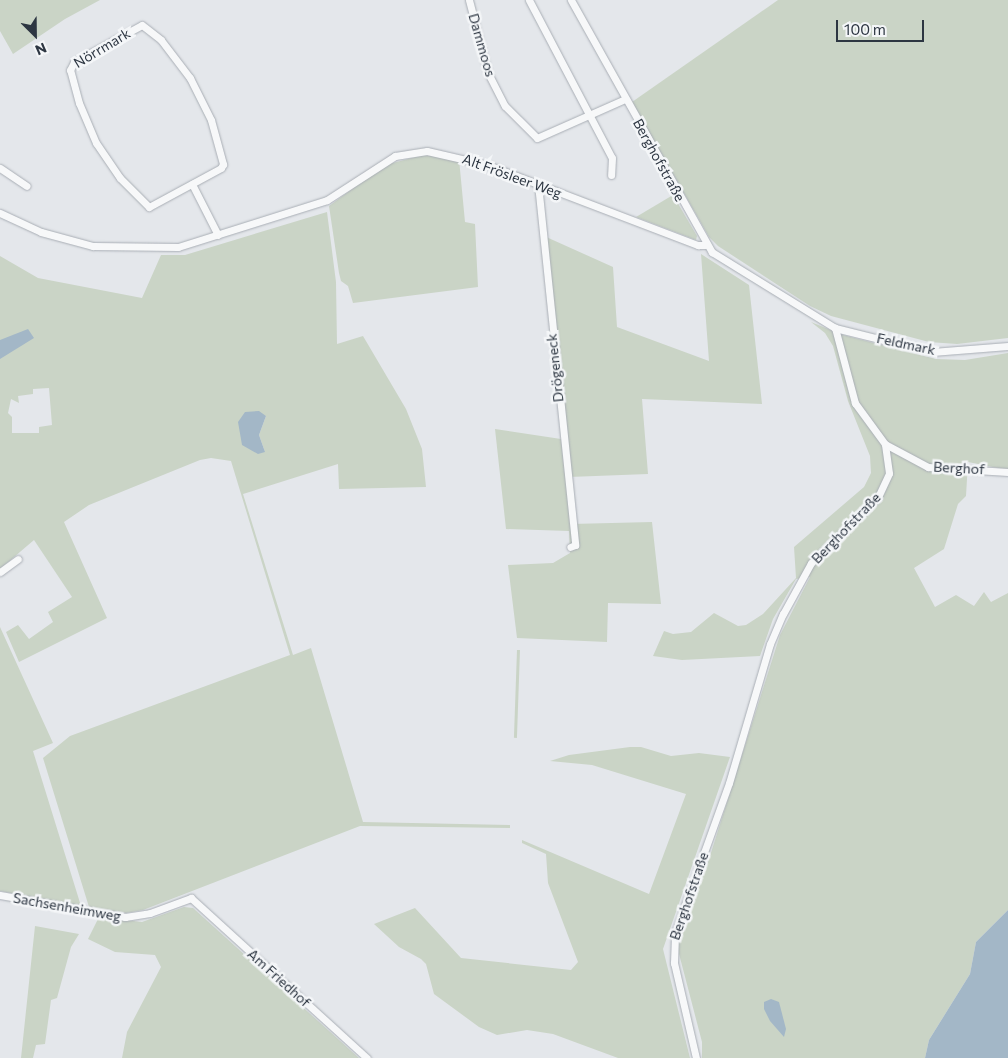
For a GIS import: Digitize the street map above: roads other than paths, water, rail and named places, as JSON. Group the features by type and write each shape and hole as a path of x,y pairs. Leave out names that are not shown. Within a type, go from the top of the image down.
{"street":[{"name":"Dammoos","path":"469,0 488,73 505,106 537,138 625,99"},
{"path":"529,0 612,158 611,175"},
{"name":"Berghofstraße","path":"571,0 705,244 740,272 835,328 856,403 885,444 889,473 884,487 812,563 783,614 770,644 729,783 674,933 674,963 696,1058"},
{"name":"Nörrmark","path":"142,25 161,40 190,78 219,143 223,166 192,184 149,207 134,194 108,161 87,124 70,65 142,25"},
{"name":"Alt Frösleer Weg","path":"0,213 68,242 122,248 178,248 328,200 383,162 411,152 455,155 538,184 698,245 705,244"},
{"path":"0,168 26,186"},
{"path":"192,184 218,235"},
{"name":"Drögeneck","path":"538,184 575,545 570,547"},
{"name":"Feldmark","path":"835,328 932,352 1008,346"},
{"name":"Berghof","path":"885,444 928,467 1008,472"},
{"path":"0,572 18,559"},
{"name":"Sachsenheimweg","path":"0,895 125,917 150,913 191,898"},
{"name":"Am Friedhof","path":"191,898 367,1058"}],"water":[{"path":"28,329 34,338 0,359 0,340"},
{"path":"259,411 266,416 259,435 265,452 258,454 242,445 238,422 245,412"},
{"path":"1008,910 1008,1058 925,1058 929,1040 970,974 976,942"},
{"path":"771,999 779,1002 786,1029 784,1037 770,1021 764,1009 764,1002"}]}
